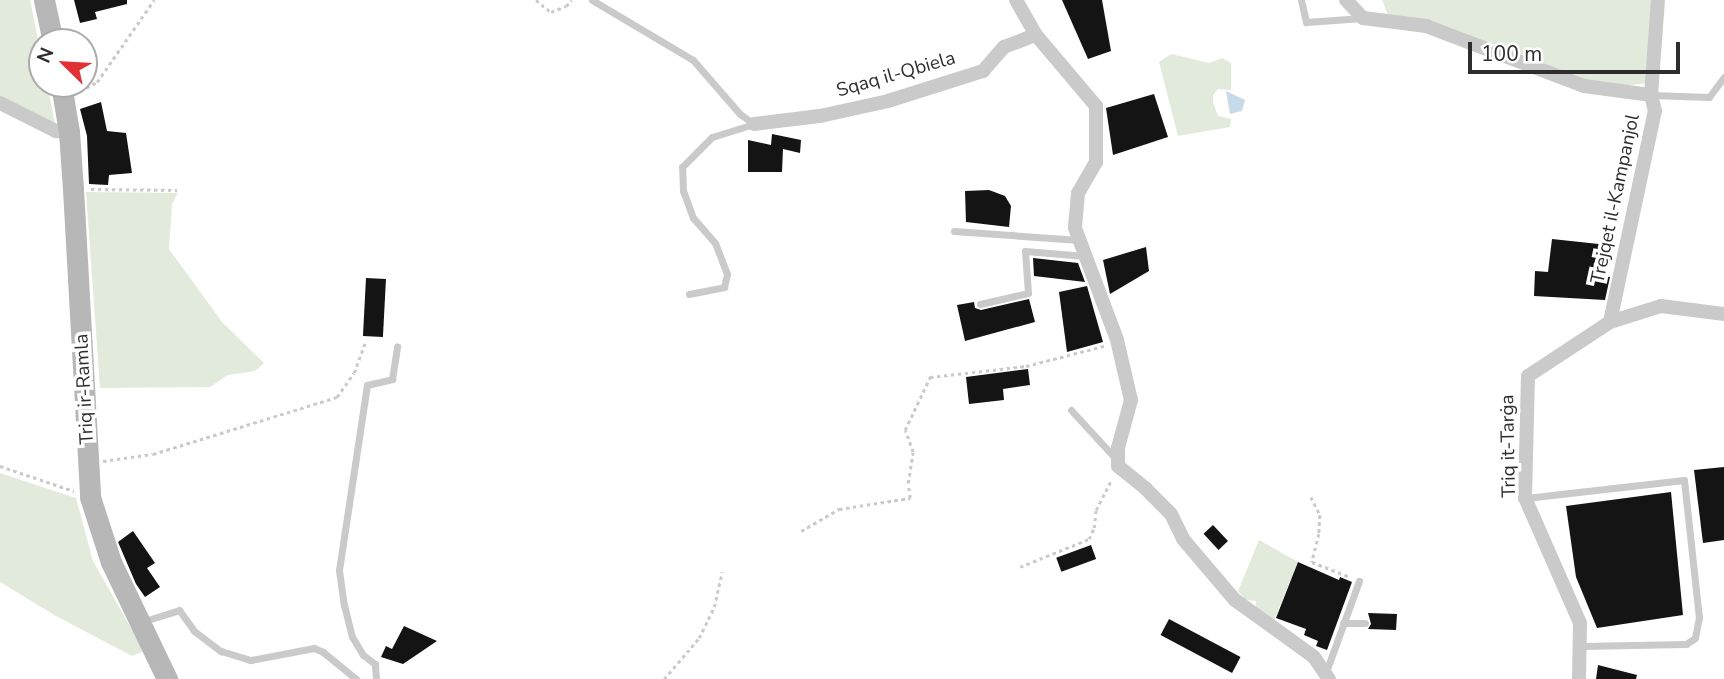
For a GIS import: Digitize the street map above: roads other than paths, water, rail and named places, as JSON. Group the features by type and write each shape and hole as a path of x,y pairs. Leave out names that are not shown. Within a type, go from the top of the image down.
{"main road":[{"path":"44,0 50,28"},
{"name":"Triq ir-Ramla","path":"64,98 73,189 90,497 111,562 167,679"}],"street":[{"path":"1016,0 1036,35 1096,106 1096,162 1078,193 1075,229 1116,340 1131,400 1118,448 1119,464 1171,514 1183,539 1236,600 1314,657 1327,676"},
{"path":"1346,0 1363,18 1426,26 1584,86 1650,95"},
{"name":"Trejqet il-Kampanjol","path":"1609,322 1655,111 1650,95 1658,0"},
{"name":"Sqaq il-Qbiela","path":"754,124 820,117 983,71 1004,47 1036,35"},
{"path":"0,103 56,131 69,132"},
{"name":"Triq it-Tarġa","path":"1579,679 1580,623 1525,498 1528,376 1609,322 1661,306 1724,314"}],"lane":[{"path":"592,0 693,60 740,114 754,124"},
{"path":"1301,0 1306,22 1363,18"},
{"path":"1650,95 1709,97 1724,76"},
{"name":"Sqaq il-Qbiela","path":"689,294 724,287 727,274 715,243 693,218 683,191 682,167 712,137 754,124"},
{"path":"954,231 1079,240"},
{"path":"980,304 1028,293 1025,251 1085,256"},
{"path":"376,679 375,664 363,655 352,637 339,569 367,385 392,379 397,346"},
{"path":"1071,410 1119,464"},
{"path":"1525,498 1684,480 1699,617 1695,638 1686,644 1581,646"},
{"path":"1327,676 1359,581"},
{"path":"140,622 178,610 194,631 221,652 251,660 314,648 356,679"},
{"path":"1343,623 1365,623"}],"water":[{"path":"1226,91 1245,100 1242,111 1230,114"}]}
